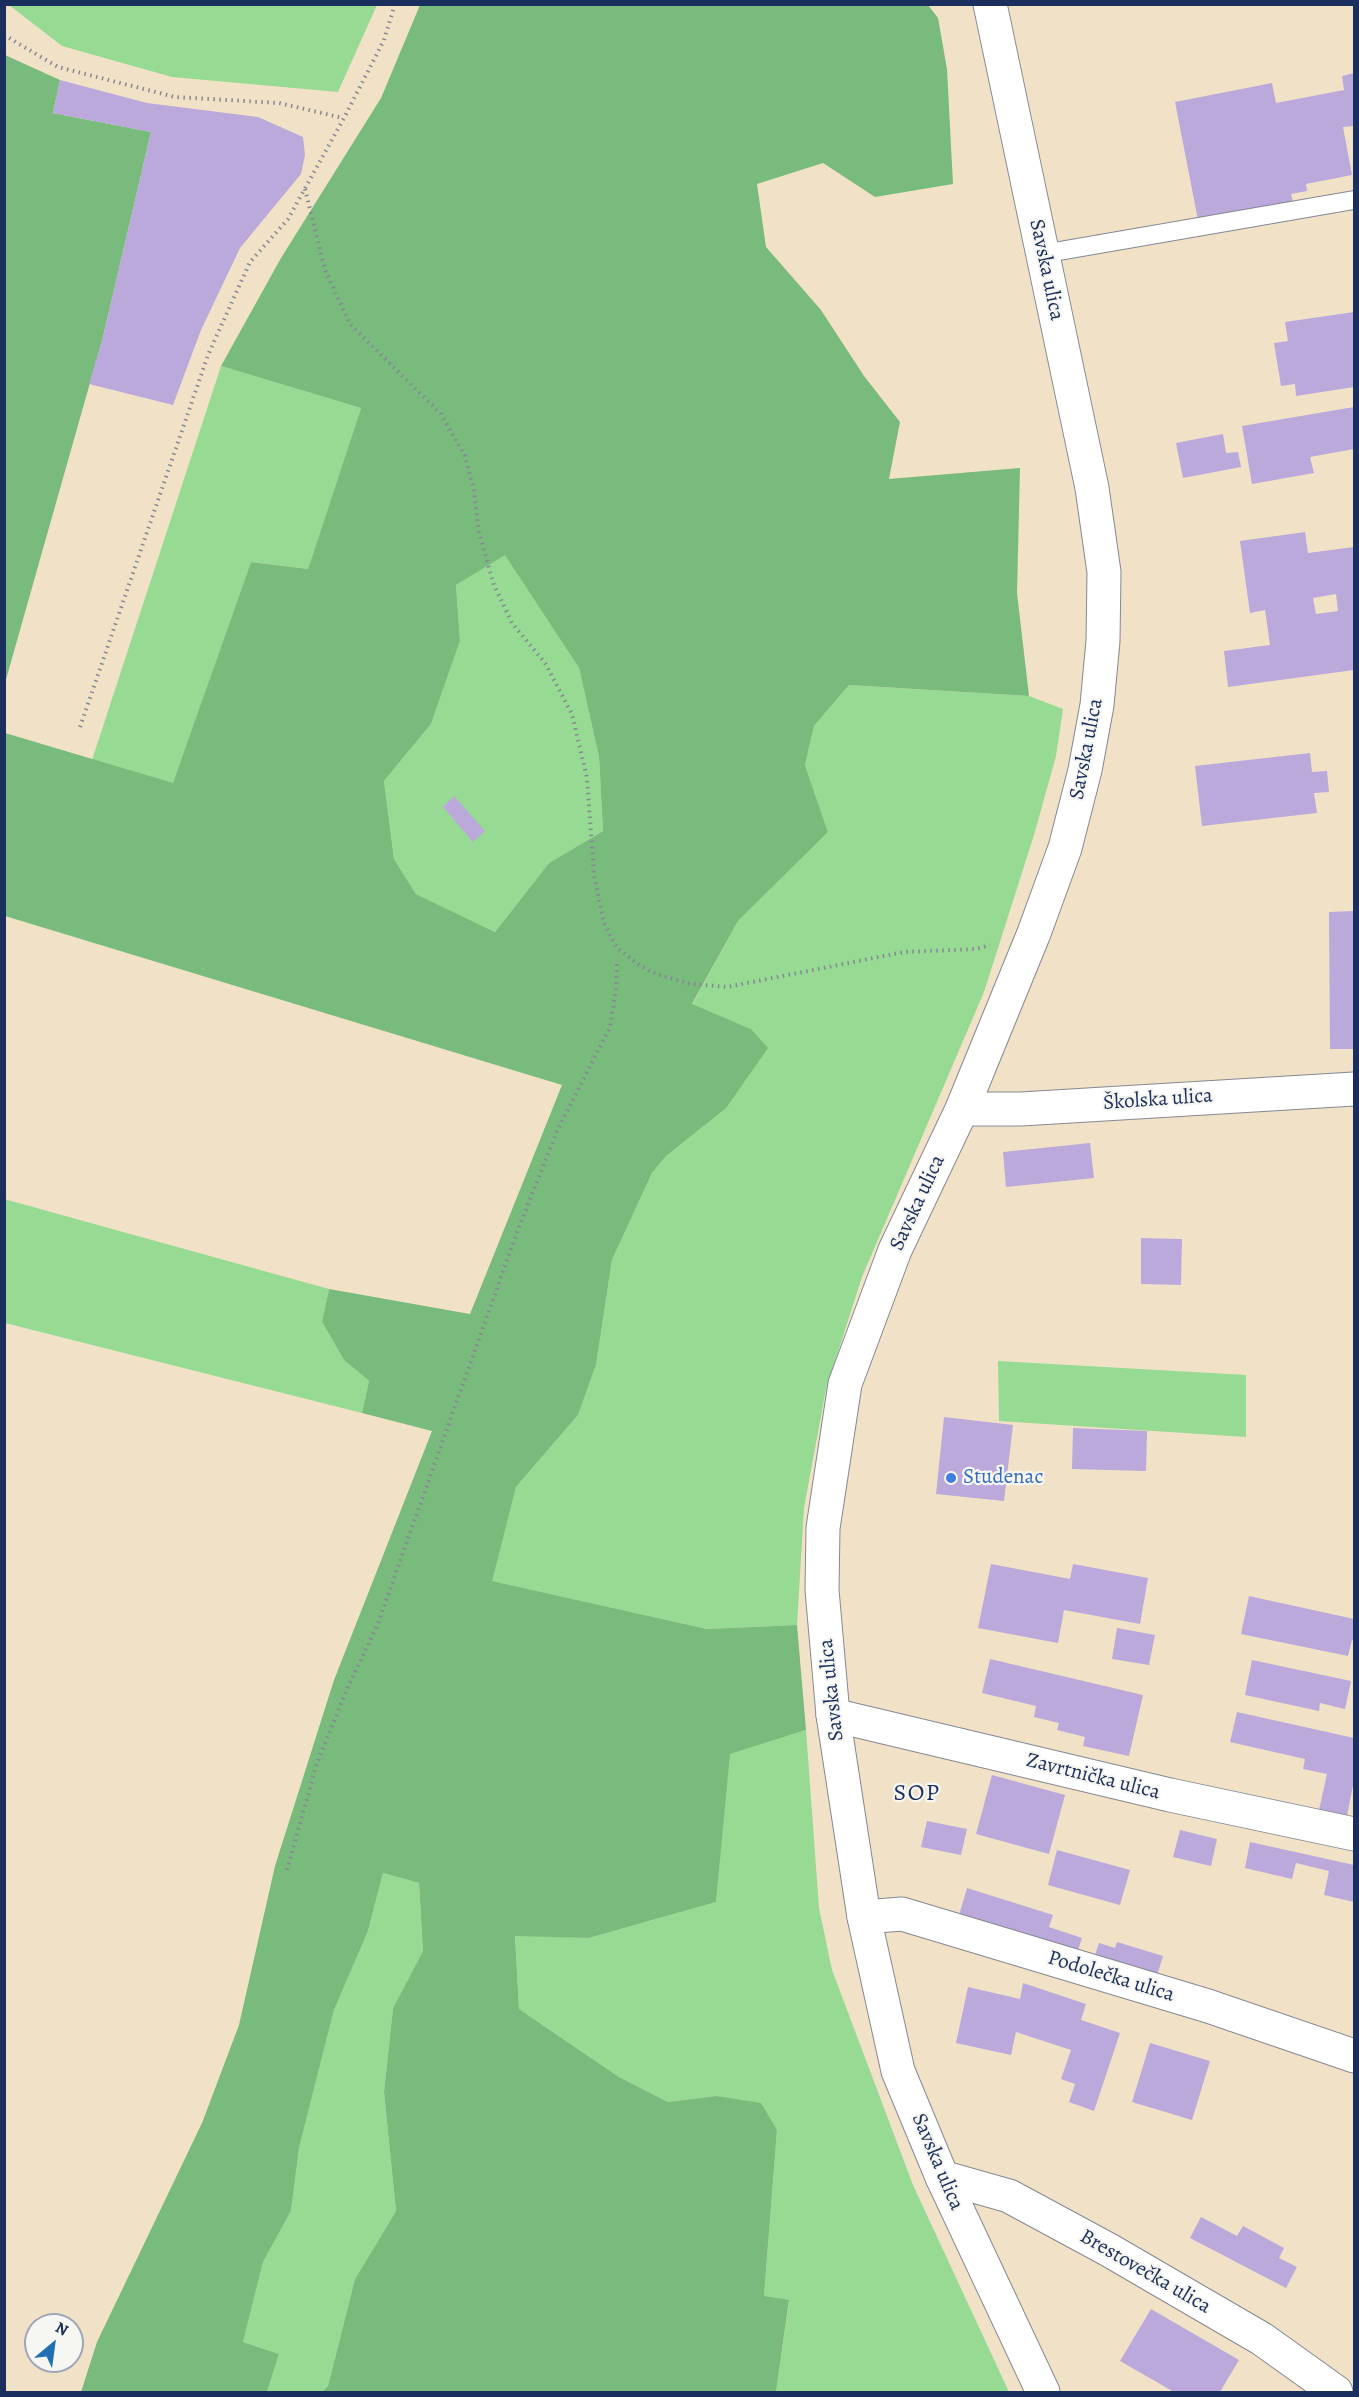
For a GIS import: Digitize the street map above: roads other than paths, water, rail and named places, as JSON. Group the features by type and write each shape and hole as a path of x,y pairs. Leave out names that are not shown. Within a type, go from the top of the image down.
{"main road":[{"name":"Savska ulica","path":"990,4 1077,408 1092,488 1104,572 1098,705 1085,770 1065,848 1034,933 962,1109 895,1250 845,1384 823,1528 822,1590 833,1715 864,1917 898,2071 942,2177 1043,2392"},
{"name":"Školska ulica","path":"962,1109 1021,1109 1354,1089"},
{"name":"Zavrtnička ulica","path":"833,1715 1170,1795 1354,1834"},
{"name":"Podolečka ulica","path":"864,1917 902,1914 1208,2006 1354,2056"},
{"name":"Brestovečka ulica","path":"942,2177 1009,2196 1109,2250 1262,2339 1336,2392"}],"lane":[{"path":"1042,254 1354,200"}],"place":[{"name":"Studenac","path":"951,1478"}],"district":[{"name":"SOP","path":"917,1794"}]}
